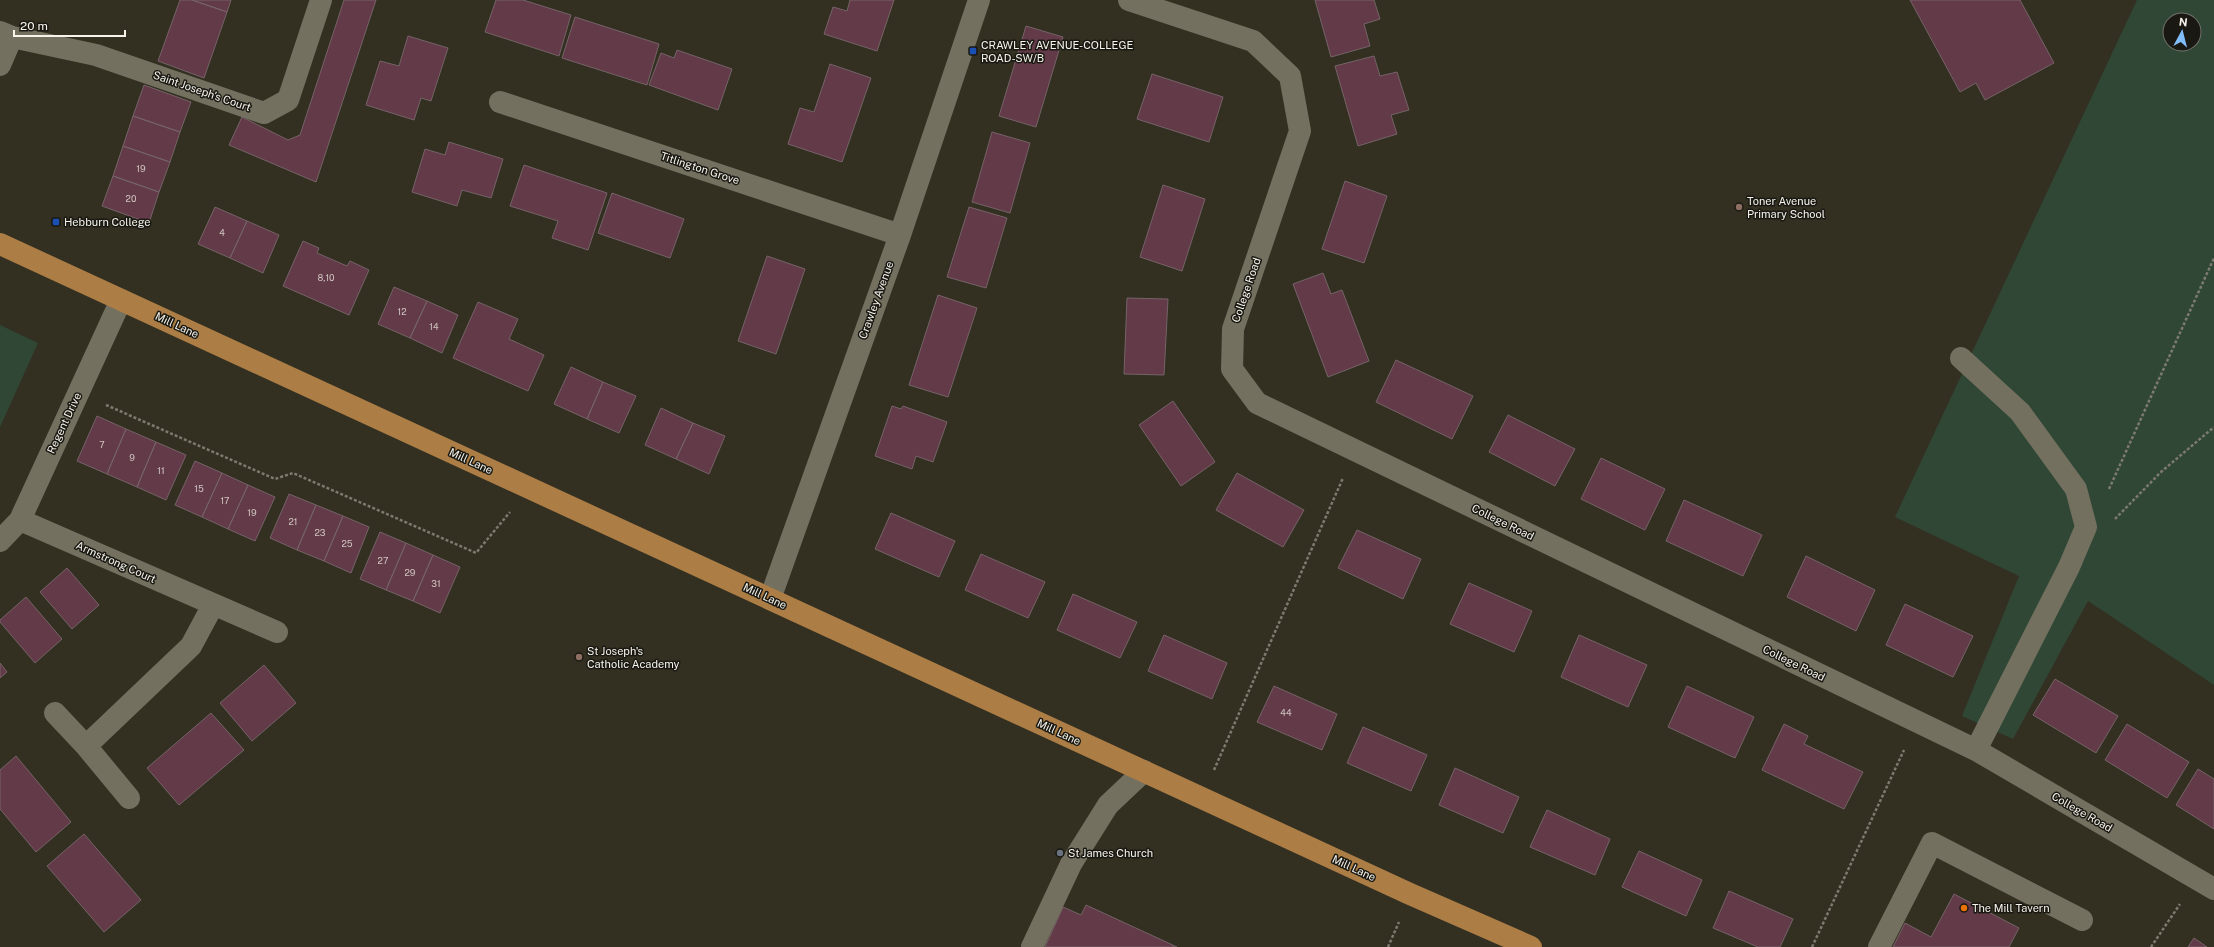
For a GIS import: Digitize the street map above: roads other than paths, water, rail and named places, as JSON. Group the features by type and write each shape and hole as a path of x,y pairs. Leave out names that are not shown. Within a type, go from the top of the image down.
{"main road":[{"name":"Mill Lane","path":"0,244 1410,894 1531,947"}],"street":[{"name":"Saint Joseph's Court","path":"0,66 6,34 96,55 264,113 288,100 321,0"},
{"name":"Crawley Avenue","path":"770,599 900,235 979,0"},
{"name":"College Road","path":"1129,0 1254,41 1290,76 1300,131 1233,329 1232,370 1257,403 1976,750 2206,884"},
{"name":"Titlington Grove","path":"500,102 900,235"},
{"name":"Regent Drive","path":"0,541 20,520 121,300"},
{"path":"1961,358 2020,412 2076,489 2086,527 2069,567 1976,750"},
{"name":"Armstrong Court","path":"20,520 277,632"},
{"path":"86,746 191,646 213,605"},
{"path":"55,713 86,746 129,798"},
{"path":"1032,947 1071,864 1108,805 1144,771"},
{"path":"1879,947 1932,843 2082,920"}],"place":[{"name":"CRAWLEY AVENUE-COLLEGE ROAD-SW/B","path":"973,51"},
{"name":"Toner Avenue Primary School","path":"1739,207"},
{"name":"Hebburn College","path":"56,222"},
{"name":"St Joseph's Catholic Academy","path":"579,657"},
{"name":"St James Church","path":"1060,853"},
{"name":"The Mill Tavern","path":"1964,908"}]}
